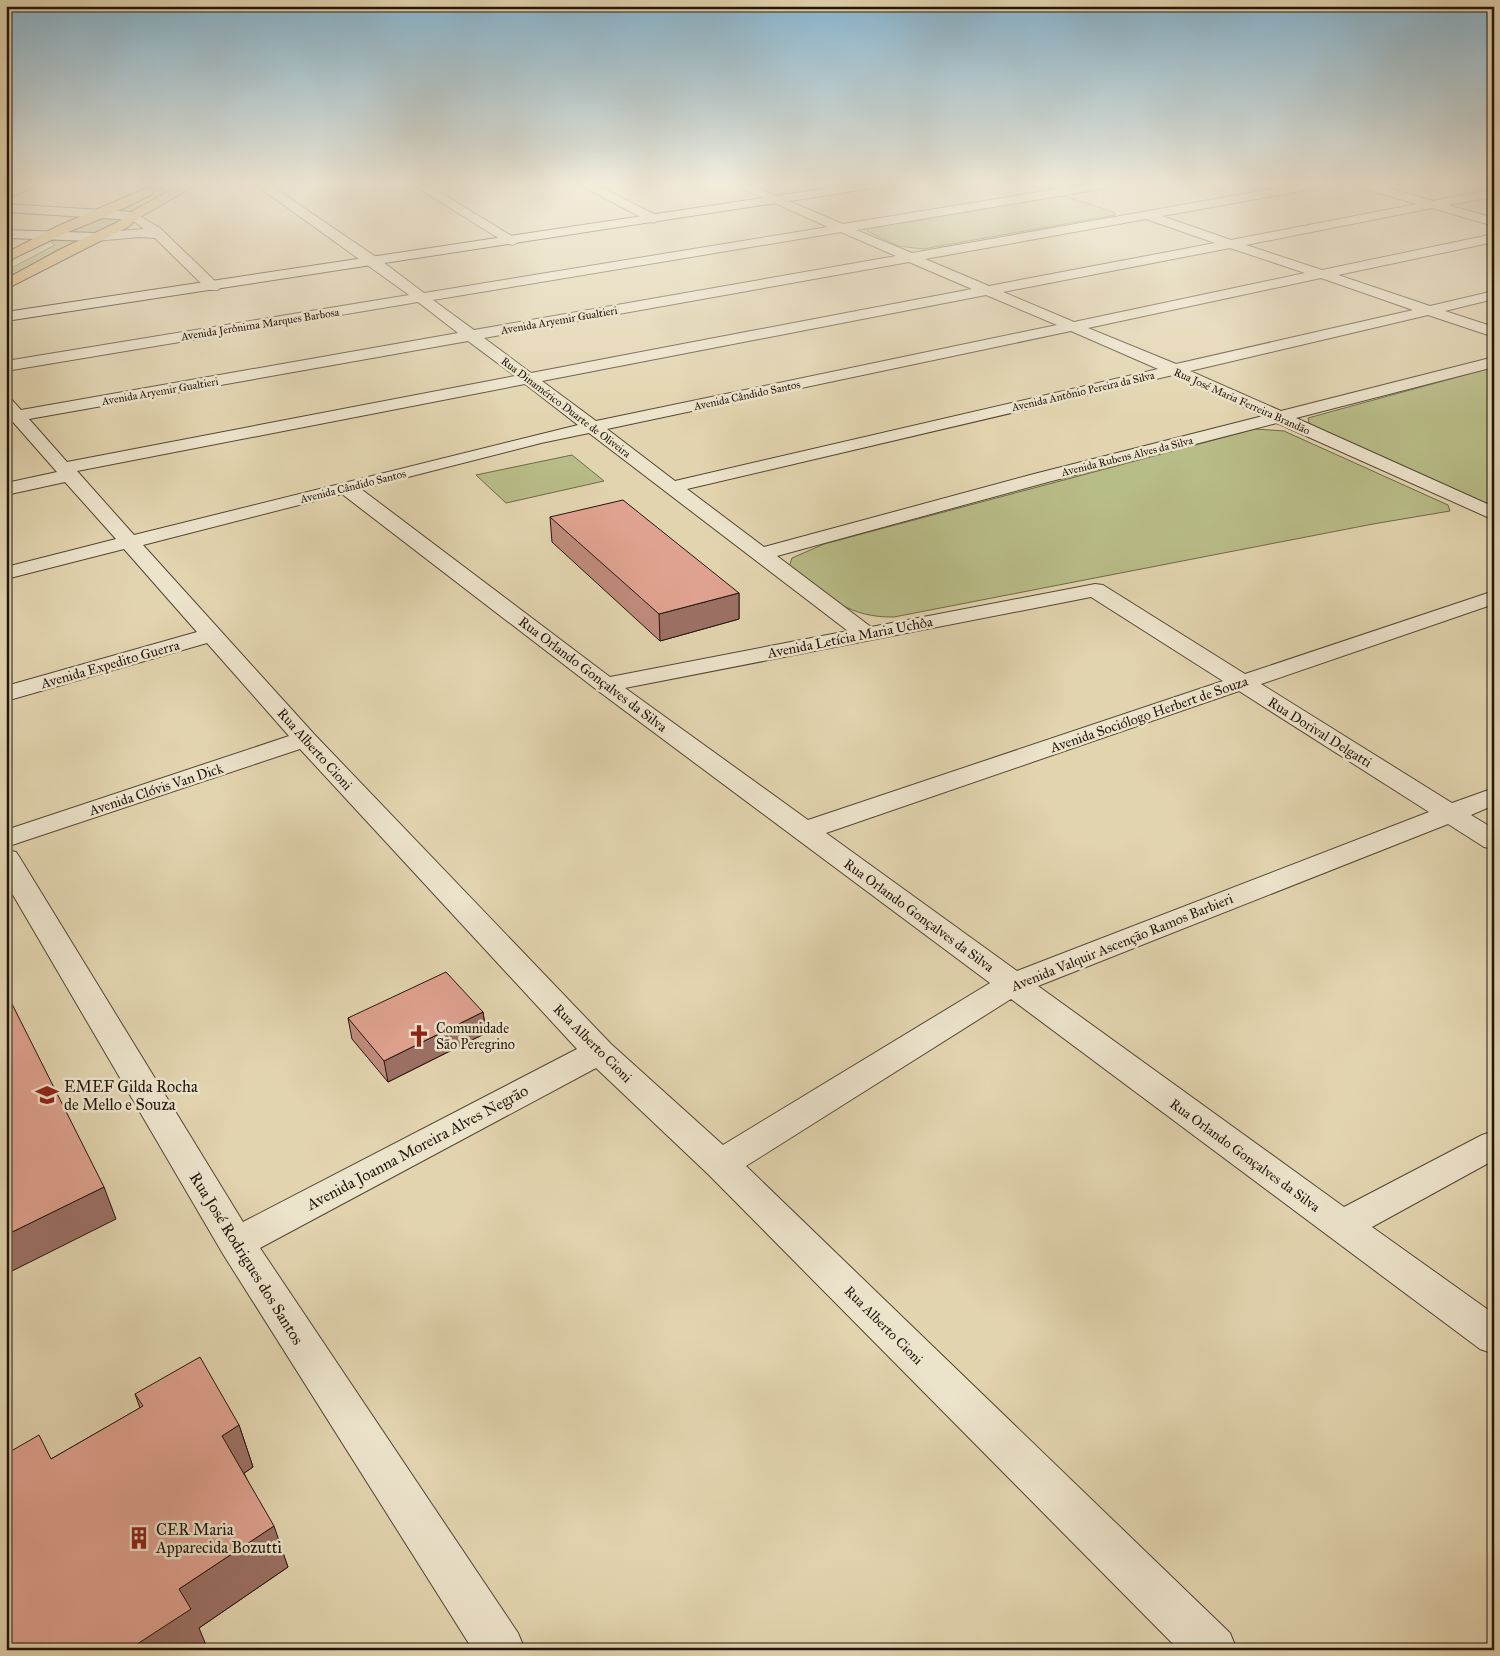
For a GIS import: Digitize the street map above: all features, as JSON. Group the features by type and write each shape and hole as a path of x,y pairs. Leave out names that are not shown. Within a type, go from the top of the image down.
{"main road":[{"path":"6,284 47,262"}],"street":[{"path":"188,262 214,286"},
{"path":"6,316 372,262"},
{"name":"Rua Dinamérico Duarte de Oliveira","path":"374,262 866,634"},
{"name":"Avenida Jerônima Marques Barbosa","path":"6,366 639,262"},
{"name":"Avenida Aryemir Gualtieri","path":"10,413 472,336 880,262"},
{"name":"Rua José Maria Ferreira Brandão","path":"921,262 1175,370 1494,514"},
{"path":"6,490 67,472 529,379 1133,262"},
{"path":"1286,262 1494,332"},
{"name":"Avenida Cândido Santos","path":"6,574 540,438 1382,262"},
{"name":"Avenida Antônio Pereira da Silva","path":"672,487 1494,294"},
{"name":"Avenida Rubens Alves da Silva","path":"762,554 1041,478 1494,362"},
{"name":"Rua Alberto Cioni","path":"10,413 67,472 305,739 599,1052 721,1164 1213,1650"},
{"name":"Rua Orlando Gonçalves da Silva","path":"347,488 605,685 1494,1337"},
{"name":"Avenida Letícia Maria Uchôa","path":"605,685 1095,590"},
{"name":"Rua Dorival Delgatti","path":"1095,590 1494,841"},
{"name":"Avenida Sociólogo Herbert de Souza","path":"804,831 1494,597"},
{"name":"Avenida Expedito Guerra","path":"6,694 213,634"},
{"name":"Avenida Clóvis Van Dick","path":"6,839 305,739"},
{"name":"Avenida Valquir Ascenção Ramos Barbieri","path":"721,1164 1012,984 1494,796"},
{"name":"Rua José Rodrigues dos Santos","path":"6,858 236,1243 501,1650"},
{"name":"Avenida Joanna Moreira Alves Negrão","path":"236,1243 599,1052"},
{"path":"1342,1225 1494,1144"}],"green space":[{"path":"22,262 37,262 6,278 6,271"},
{"path":"1494,367 1494,509 1313,427 1309,423 1308,418"},
{"path":"1255,429 1284,431 1448,505 1450,511 1373,524 894,617 865,614 852,610 830,598 795,574 789,567 792,558 824,544"},
{"path":"572,455 604,481 506,503 476,475"}],"building":[{"path":"623,500 739,593 659,614 550,517"},
{"path":"446,972 483,1012 384,1061 348,1018"},
{"path":"6,992 104,1187 6,1235"},
{"name":"CER Maria Apparecida Bozutti","path":"200,1357 239,1425 222,1436 274,1526 179,1589 191,1609 128,1650 6,1650 6,1454 39,1435 51,1459 143,1406 135,1394"}],"place":[{"name":"Comunidade São Peregrino","path":"419,1036"},
{"name":"EMEF Gilda Rocha de Mello e Souza","path":"47,1095"},
{"name":"CER Maria Apparecida Bozutti","path":"139,1538"}]}
